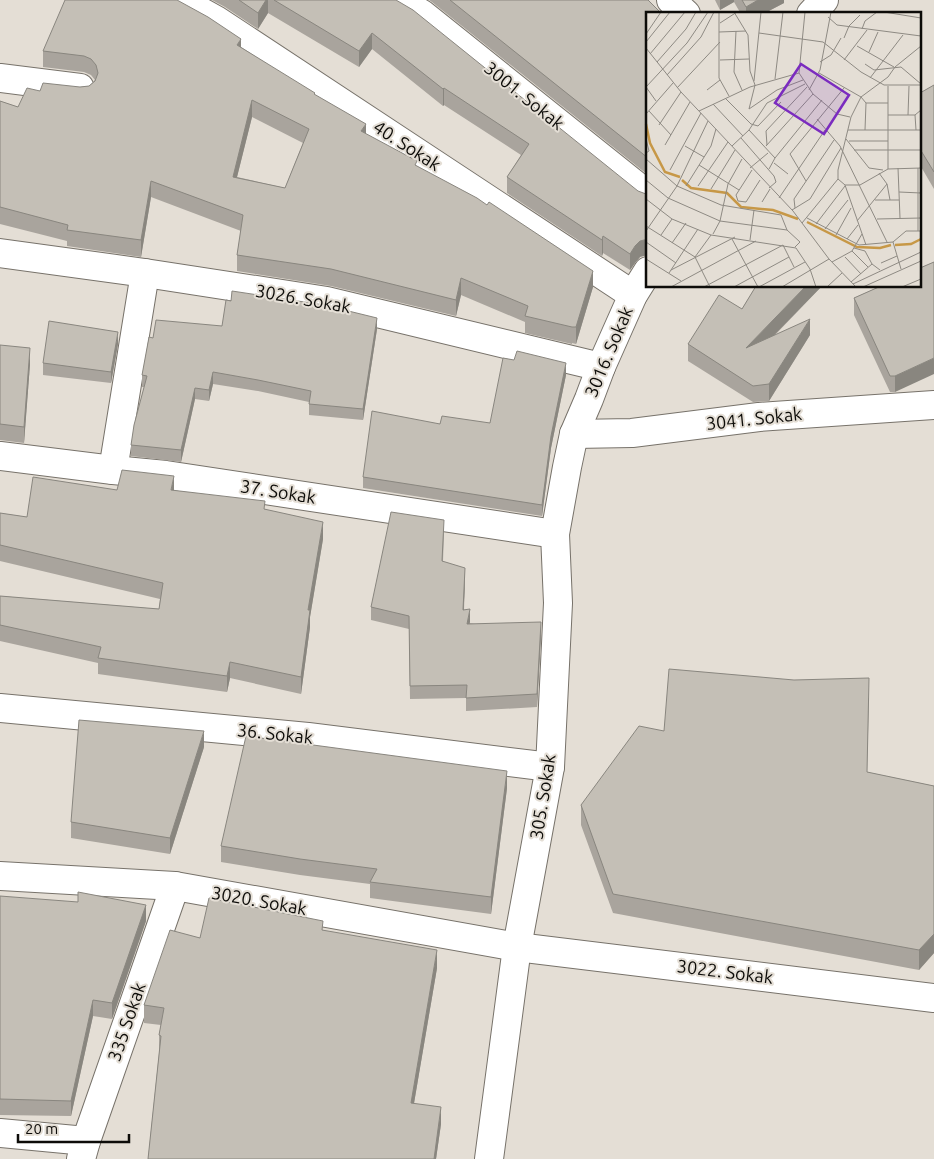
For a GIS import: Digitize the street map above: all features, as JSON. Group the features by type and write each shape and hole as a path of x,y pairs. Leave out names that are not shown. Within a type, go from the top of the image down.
{"street":[{"name":"40. Sokak","path":"180,0 216,20 633,295"},
{"name":"3001. Sokak","path":"399,0 422,14 646,193"},
{"path":"671,0 684,12"},
{"path":"813,12 824,0"},
{"path":"0,78 82,88"},
{"name":"3026. Sokak","path":"0,253 327,301 601,367"},
{"path":"112,470 145,273"},
{"name":"3016. Sokak","path":"574,434 633,295 646,275"},
{"name":"3041. Sokak","path":"574,434 632,434 759,417 934,405"},
{"name":"305. Sokak","path":"489,1159 516,947 550,767 558,603 556,534 574,434"},
{"name":"37. Sokak","path":"0,456 166,475 556,534"},
{"name":"36. Sokak","path":"0,708 308,737 550,767"},
{"name":"3020. Sokak","path":"0,876 175,886 516,947"},
{"name":"335 Sokak","path":"84,1150 175,886"},
{"name":"3022. Sokak","path":"516,947 934,998"},
{"path":"0,1134 84,1150"}],"building":[{"path":"65,0 177,0 208,17 241,39 237,45 314,94 366,124 361,131 417,161 415,165 487,205 489,202 593,271 576,327 525,316 528,306 461,278 456,300 331,269 237,255 243,215 151,181 141,240 67,230 68,225 0,207 0,101 18,107 27,88 40,91 43,83 80,87 89,86 95,81 98,73 96,65 91,59 84,56 43,51","holes":["252,100 309,129 285,188 233,177"]},
{"path":"239,0 266,0 258,13"},
{"path":"274,0 396,0 413,10 638,191 646,194 646,240 640,241 630,254 603,236 602,240 507,177 529,144 443,89 372,33 359,51"},
{"path":"450,0 648,0 660,12 646,12 646,156"},
{"path":"742,0 758,0 746,7"},
{"path":"934,85 934,172 922,152 922,92"},
{"path":"934,262 934,358 895,376 890,376 854,298 876,288 922,288 922,267"},
{"path":"755,288 804,288 746,348 810,319 769,384 753,386 688,344 719,295 742,309"},
{"path":"232,291 324,305 377,318 363,409 309,404 311,391 213,372 209,390 195,388 181,450 131,445 134,425 147,376 142,375 149,337 153,338 156,320 222,326 226,300 231,301"},
{"path":"49,321 118,332 111,372 43,363"},
{"path":"0,345 30,348 24,427 0,424"},
{"path":"517,351 566,363 551,436 542,505 363,477 372,411 440,424 442,416 490,423 503,358 514,360"},
{"path":"122,470 174,476 171,490 265,501 264,509 323,522 308,610 310,610 301,677 230,662 227,676 98,658 101,647 0,625 0,596 159,609 163,583 0,545 0,513 27,517 33,477 117,490"},
{"path":"391,512 444,520 442,561 465,568 463,610 470,609 467,624 541,622 537,694 466,698 467,685 410,686 409,616 371,607"},
{"path":"669,669 794,680 869,678 867,772 934,786 934,934 919,950 613,894 581,805 639,726 664,731"},
{"path":"79,720 204,731 170,838 71,822"},
{"path":"246,736 507,771 491,897 370,882 377,869 221,846"},
{"path":"78,892 146,905 112,1003 93,1000 71,1101 0,1099 0,896 78,902"},
{"path":"209,898 323,921 322,930 437,950 411,1103 441,1107 434,1159 148,1159 161,1036 159,1035 164,1008 144,1005 170,930 200,938"}]}
